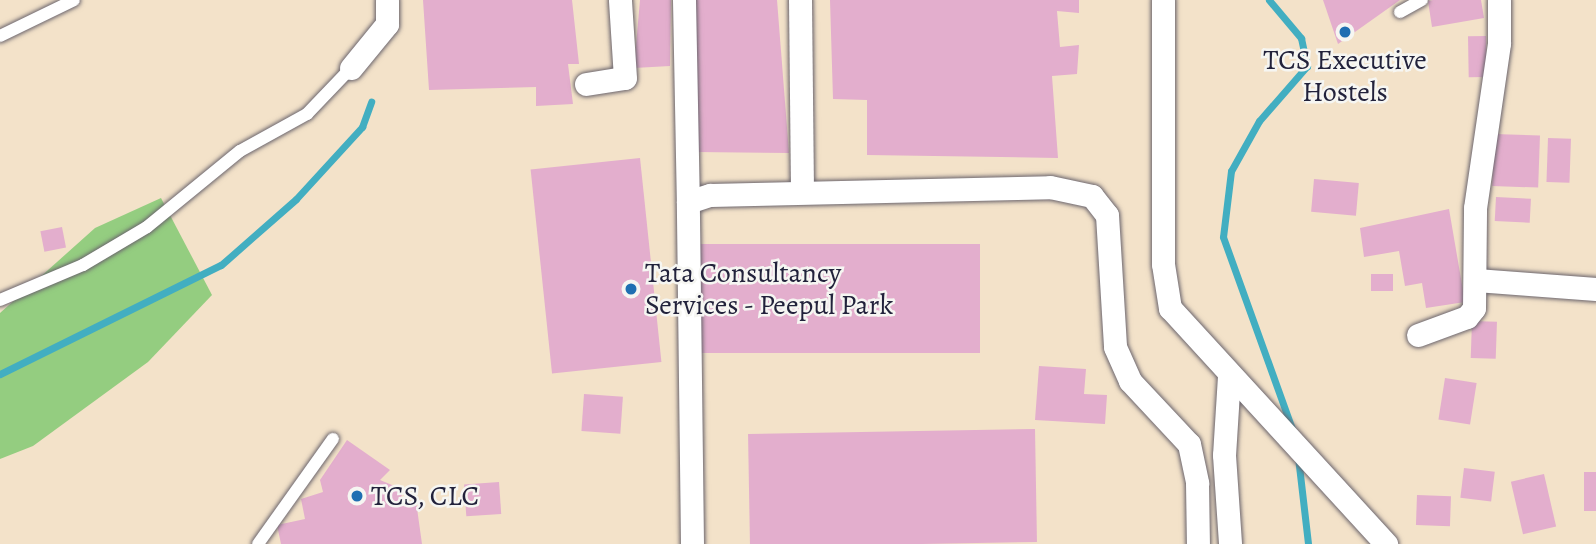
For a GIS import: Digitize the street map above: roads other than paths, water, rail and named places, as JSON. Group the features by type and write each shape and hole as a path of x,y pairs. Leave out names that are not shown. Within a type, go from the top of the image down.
{"street":[{"path":"351,68 387,24 387,0"},
{"path":"586,84 625,78 620,0"},
{"path":"684,0 692,544"},
{"path":"800,0 802,192"},
{"path":"1163,0 1163,264 1170,308 1229,376 1256,399 1385,544"},
{"path":"1418,335 1467,317 1474,308 1475,208 1499,43 1499,0"},
{"path":"688,202 710,195 1050,187 1081,192 1102,205 1109,226 1115,347 1130,382 1189,443 1197,483 1198,544"},
{"path":"1476,280 1596,289"},
{"path":"1229,376 1224,455 1230,544"}],"lane":[{"path":"0,36 74,0"},
{"path":"1400,12 1422,0"},
{"path":"0,300 83,265 147,227 240,150 307,114 351,68"},
{"path":"258,544 333,439"}],"waterway":[{"path":"1269,0 1301,38 1307,66 1259,121 1231,171 1223,237 1293,431"},
{"path":"0,374 221,265 296,199 362,127 371,102"},
{"path":"1298,457 1308,544"}],"place":[{"name":"TCS Executive Hostels","path":"1345,32"},
{"name":"Tata Consultancy Services - Peepul Park","path":"631,289"},
{"name":"TCS, CLC","path":"357,496"}]}
